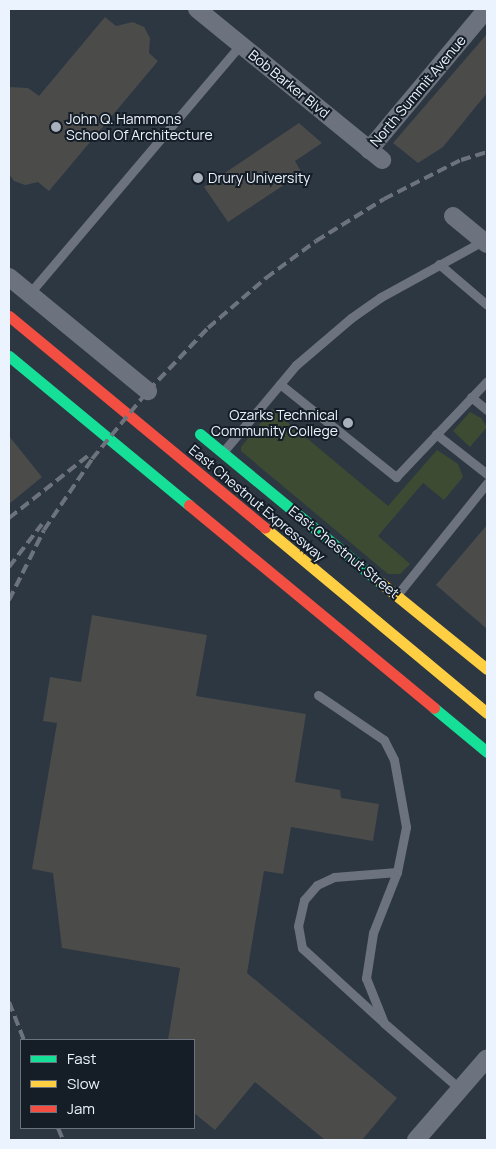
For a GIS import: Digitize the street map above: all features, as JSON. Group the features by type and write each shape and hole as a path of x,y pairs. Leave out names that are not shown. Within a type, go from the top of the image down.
{"main road":[{"name":"East Chestnut Expressway","path":"9,316 487,713"},
{"path":"9,356 487,752"},
{"name":"East Chestnut Street","path":"200,434 397,595 486,664"}],"street":[{"name":"Bob Barker Blvd","path":"197,9 375,155"},
{"name":"North Summit Avenue","path":"375,155 487,9"},
{"path":"452,216 485,243"},
{"path":"9,277 148,391"},
{"path":"416,1140 487,1058"}],"lane":[{"path":"29,294 241,44"},
{"path":"223,453 296,365 351,318 439,264 485,243"},
{"path":"439,264 487,305"},
{"path":"280,384 391,476 400,474 487,381"},
{"path":"471,397 487,410"},
{"path":"436,434 487,474"},
{"path":"397,595 487,483"},
{"path":"318,695 384,740 394,760 406,827 397,872 373,933 366,978 384,1023"},
{"path":"397,872 334,876 317,884 304,900 298,926 302,948 460,1089"}],"green space":[{"path":"272,409 388,506 437,450 458,464 463,477 444,500 423,483 378,536 410,564 400,574 388,574 241,451 241,447"},
{"path":"470,412 481,418 487,427 470,447 453,431"}],"building":[{"name":"John Q. Hammons School Of Architecture","path":"105,17 116,26 133,22 144,27 150,38 149,53 158,61 49,191 38,182 25,185 14,181 9,174 9,87 28,88 39,96"},
{"path":"487,34 487,93 443,147 418,163 393,143"},
{"path":"299,123 322,143 295,161 302,173 228,222 204,187"},
{"path":"9,436 42,477 9,504"},
{"path":"487,525 487,629 436,585"},
{"path":"92,615 207,635 196,696 306,714 295,782 340,790 341,798 379,804 373,841 291,827 283,874 264,871 247,973 397,1098 362,1140 325,1140 255,1082 215,1130 195,1114 195,1039 168,1039 180,968 62,948 53,873 32,869 57,723 43,721 50,677 81,682"}],"railway":[{"path":"9,600 44,530 92,459 148,391 208,328 266,278 316,241 384,199 461,160 487,152"},
{"path":"9,518 89,455"},
{"path":"9,567 42,524"},
{"path":"9,1002 24,1039"},
{"path":"58,1129 63,1140"}],"traffic: fast":[{"path":"9,356 189,505"},
{"path":"200,434 381,583"},
{"path":"434,708 487,752"}],"traffic: slow":[{"path":"265,528 487,713"},
{"path":"381,583 487,669"}],"traffic: jam":[{"path":"9,316 265,528"},
{"path":"189,505 434,708"}],"place":[{"name":"John Q. Hammons School Of Architecture","path":"56,127"},
{"name":"Drury University","path":"198,178"},
{"name":"Ozarks Technical Community College","path":"348,423"}]}
